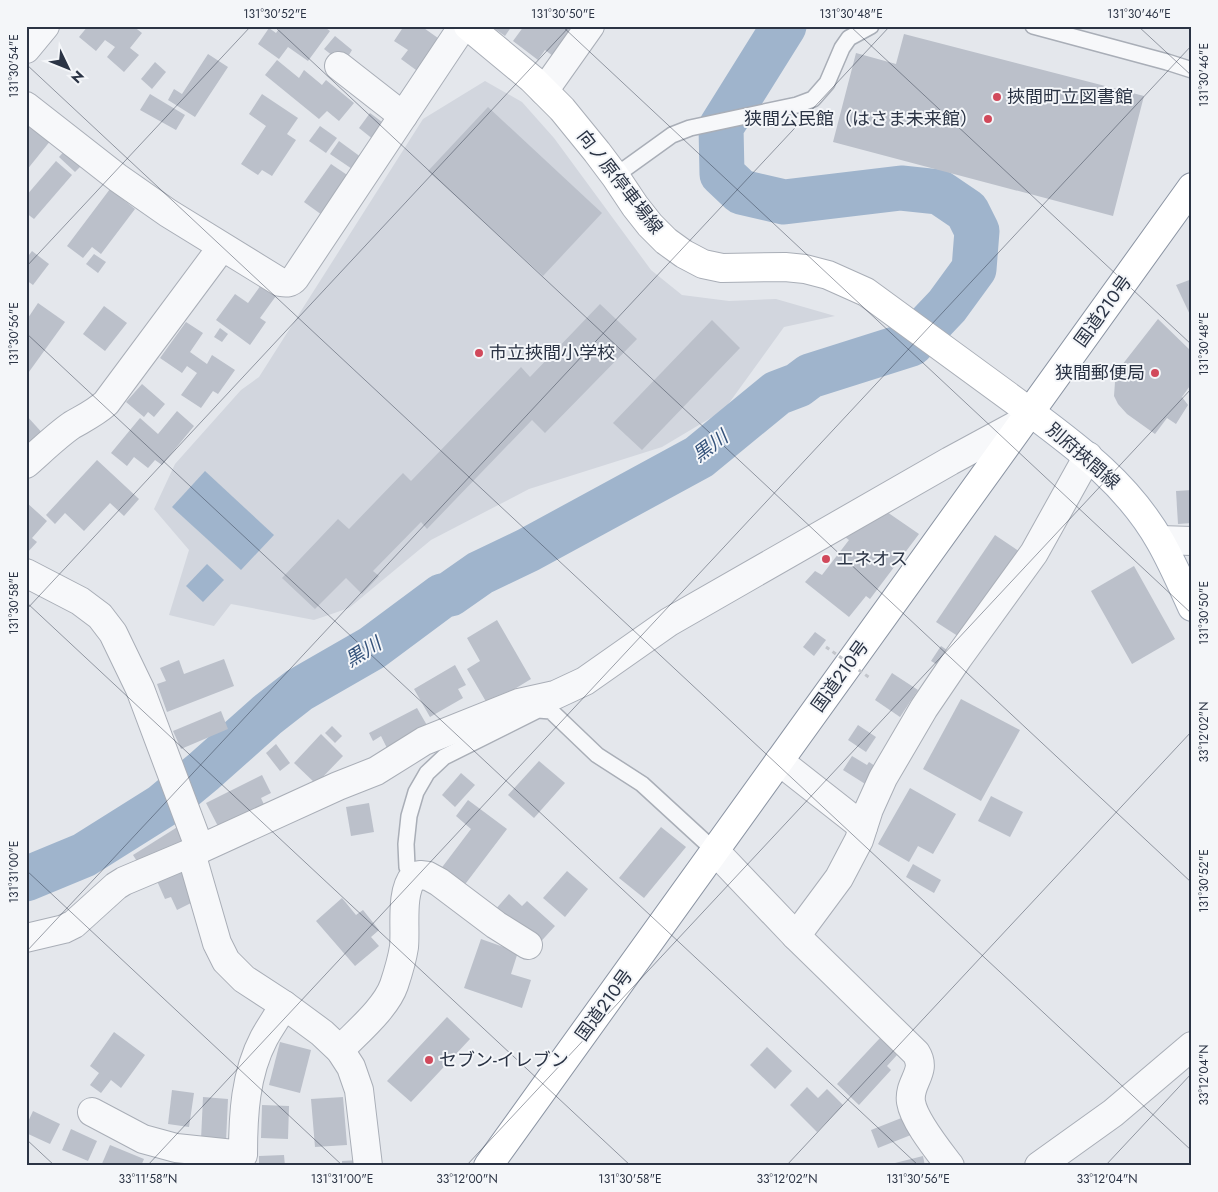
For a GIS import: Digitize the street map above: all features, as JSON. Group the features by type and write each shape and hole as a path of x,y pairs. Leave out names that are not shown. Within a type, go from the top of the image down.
{"main road":[{"name":"向ノ原停車場線","path":"468,26 544,91 576,125 650,224 684,254 703,264 722,268 785,267 805,269 828,275 866,292 982,377 1026,417"},
{"name":"国道210号","path":"488,1166 1026,417 1187,200"},
{"name":"別府挾間線","path":"1026,417 1088,456 1126,494 1160,540 1192,607"}],"street":[{"path":"26,49 45,26"},
{"path":"26,106 118,178 168,213 280,282 292,282 463,26"},
{"path":"544,91 590,26"},
{"path":"339,66 403,116"},
{"path":"26,464 62,433 92,415 106,403 222,248"},
{"path":"26,938 64,929 74,924 116,886 196,848 376,771 424,741 519,702 548,704 563,692 585,681 669,622 1026,417"},
{"path":"796,936 839,878 852,854 884,778 924,708 1034,553 1088,456"},
{"path":"1160,540 1192,541"},
{"path":"26,573 80,601 100,616 113,633 140,689 175,780 196,848 218,943 226,961 244,979 322,1033 340,1050 351,1067 359,1090 368,1166"},
{"path":"779,761 863,827"},
{"path":"715,850 796,936 916,1053 921,1067 914,1082 911,1101 928,1137 950,1166"},
{"path":"340,1050 383,1004 391,991 403,955 406,887 412,878 420,875 428,876 439,882 496,925 528,945"},
{"path":"92,1112 143,1139 176,1148 243,1155 243,1118 253,1067 264,1038 284,1005"},
{"path":"1040,1166 1113,1113 1192,1046"}],"lane":[{"path":"615,176 672,135 690,128 798,106 812,99 827,83 842,48 849,38 871,26"},
{"path":"1033,26 1192,70"},
{"path":"412,878 407,867 406,844 410,816 416,792 427,773 444,757 548,704 597,755 642,784 715,850"}],"path":[{"path":"826,647 870,678"}],"shaded area":[{"path":"485,81 522,102 554,138 651,270 682,295 729,301 776,299 835,316 784,327 724,410 662,447 529,489 431,540 349,608 314,620 231,604 214,626 169,615 189,550 154,509 175,464 241,390 259,377 423,119"}],"water":[{"path":"205,471 274,535 241,570 172,507"},
{"path":"207,564 224,580 203,602 186,586"}],"building":[{"path":"88,26 133,26 142,33 130,48 139,55 124,72 107,57 115,47 105,40 96,51 79,37"},
{"path":"281,26 323,26 330,31 308,61 288,47 279,59 258,44 269,28 276,33"},
{"path":"404,26 421,26 445,43 427,78 401,59 408,50 394,41"},
{"path":"491,26 512,26 505,36"},
{"path":"524,26 575,26 553,56 545,50 538,60 513,41"},
{"name":"狭間公民館（はさま未来館）","path":"904,34 1144,96 1113,216 833,142 856,53 896,64"},
{"path":"335,36 352,50 349,55 366,69 360,77 324,49"},
{"path":"208,54 228,67 195,117 168,100 174,89 182,94"},
{"path":"277,60 299,78 304,70 322,85 326,80 354,103 339,121 327,111 319,119 265,75"},
{"path":"155,62 166,72 152,89 141,79"},
{"path":"150,94 185,115 176,130 140,110"},
{"path":"262,94 298,118 287,134 296,140 272,176 262,170 258,175 241,164 266,126 249,114"},
{"path":"488,107 602,213 543,276 428,171"},
{"path":"370,113 386,125 374,140 359,128"},
{"path":"29,124 51,140 26,171 26,127"},
{"path":"320,126 337,138 326,153 309,141"},
{"path":"339,141 369,163 361,175 330,154"},
{"path":"68,147 85,162 75,172 59,157"},
{"path":"56,161 72,175 34,219 26,213 26,196"},
{"path":"331,164 356,181 329,220 304,202"},
{"path":"110,189 135,209 101,254 92,247 83,258 67,246"},
{"path":"32,251 49,264 33,285 26,280 26,259"},
{"path":"94,254 106,262 98,273 86,264"},
{"path":"1192,279 1192,319 1176,285"},
{"path":"261,285 276,296 260,318 266,322 250,345 216,320 235,294 248,303"},
{"path":"38,303 65,322 26,376 26,321"},
{"path":"600,304 637,339 545,433 532,420 427,529 421,522 373,571 379,576 362,594 346,578 315,609 282,578 338,519 349,529 403,473 411,481 521,367 530,377"},
{"path":"104,306 127,323 105,351 83,334"},
{"name":"狭間郵便局","path":"1158,319 1192,352 1192,383 1182,397 1188,405 1176,424 1167,418 1155,434 1127,414 1114,396 1115,382 1122,365"},
{"path":"712,320 740,348 642,450 613,423"},
{"path":"186,322 203,333 190,352 207,364 212,355 235,370 218,394 213,391 201,408 181,395 197,373 187,366 182,373 160,358"},
{"path":"220,328 228,334 222,342 214,337"},
{"path":"142,384 165,404 154,417 148,412 144,417 126,402"},
{"path":"177,411 194,426 162,465 155,460 148,468 134,457 127,466 111,453 140,418 158,434"},
{"path":"26,415 45,436 26,452"},
{"path":"97,460 139,499 124,516 110,503 84,531 65,513 55,524 46,515"},
{"path":"1192,490 1192,523 1178,524 1176,491"},
{"path":"26,502 47,521 32,538 37,542 26,554"},
{"path":"887,512 919,534 870,599 866,596 849,617 805,582 815,571 822,575 849,540 845,537"},
{"path":"995,535 1023,554 964,640 936,622"},
{"path":"1134,566 1175,639 1132,664 1091,591"},
{"path":"497,620 531,679 488,705 467,669 480,661 467,638"},
{"path":"815,632 826,640 814,656 803,647"},
{"path":"941,646 953,654 943,668 931,661"},
{"path":"224,659 234,686 167,712 157,684 166,681 160,668 179,660 184,674"},
{"path":"455,665 466,685 458,689 463,698 430,717 414,689"},
{"path":"892,673 918,690 900,717 875,700"},
{"path":"961,699 1020,730 981,801 923,769"},
{"path":"417,708 428,727 387,748 381,736 373,741 369,733"},
{"path":"221,711 228,729 181,749 173,731"},
{"path":"858,725 876,737 866,752 848,740"},
{"path":"332,726 342,736 335,743 325,733"},
{"path":"321,734 343,756 316,784 294,763"},
{"path":"276,744 290,763 280,771 266,753"},
{"path":"852,756 867,765 869,762 881,770 870,787 843,770"},
{"path":"539,761 565,783 534,818 508,795"},
{"path":"461,773 475,785 455,807 442,795"},
{"path":"262,775 271,793 261,798 267,811 222,834 206,803"},
{"path":"910,788 956,814 933,854 918,846 909,862 878,844"},
{"path":"991,796 1023,812 1010,837 978,821"},
{"path":"468,800 507,829 463,887 440,870 471,829 456,816"},
{"path":"369,803 374,832 351,836 346,807"},
{"path":"179,826 191,846 140,866 133,855"},
{"path":"661,827 686,847 644,898 619,878"},
{"path":"913,864 941,880 934,893 906,877"},
{"path":"182,869 197,900 177,910 171,897 165,899 157,881"},
{"path":"567,871 588,889 565,917 543,898"},
{"path":"509,894 522,906 527,901 555,926 535,948 494,911"},
{"path":"342,898 356,915 363,910 379,930 371,937 379,946 355,966 316,921"},
{"path":"481,939 518,952 511,974 531,980 522,1008 464,988"},
{"name":"セブン-イレブン","path":"447,1017 470,1039 411,1102 387,1081"},
{"path":"114,1032 145,1055 121,1088 111,1080 101,1093 90,1085 99,1073 90,1066"},
{"path":"880,1038 897,1055 887,1066 891,1070 859,1105 837,1084"},
{"path":"280,1042 311,1050 300,1093 269,1085"},
{"path":"767,1047 792,1071 775,1089 750,1065"},
{"path":"807,1087 818,1098 827,1089 843,1105 817,1132 790,1105"},
{"path":"172,1090 194,1093 189,1127 168,1124"},
{"path":"203,1097 228,1099 226,1141 201,1140"},
{"path":"343,1097 347,1145 315,1147 311,1099"},
{"path":"262,1105 289,1106 288,1139 261,1138"},
{"path":"33,1111 60,1124 50,1144 26,1133 26,1126"},
{"path":"909,1115 916,1133 878,1148 871,1130"},
{"path":"71,1129 97,1141 88,1161 62,1150"},
{"path":"110,1145 144,1159 141,1166 101,1166"},
{"path":"284,1155 285,1166 259,1166 259,1156"},
{"path":"923,1156 925,1166 887,1165"},
{"path":"360,1160 360,1166 342,1166 342,1161"}],"waterway":[{"name":"黒川","path":"26,879 84,855 162,806 267,715 299,690 372,648 442,596 450,594 480,573 528,550 699,457 777,393 798,385 810,376 911,344 947,306 974,269 977,231 967,211 939,192 901,188 784,202 741,192 722,174 721,127 784,26"}],"place":[{"name":"挾間町立図書館","path":"997,97"},
{"name":"狭間公民館（はさま未来館）","path":"988,119"},
{"name":"市立挾間小学校","path":"479,353"},
{"name":"狭間郵便局","path":"1155,373"},
{"name":"エネオス","path":"826,559"},
{"name":"セブン-イレブン","path":"429,1060"}]}
